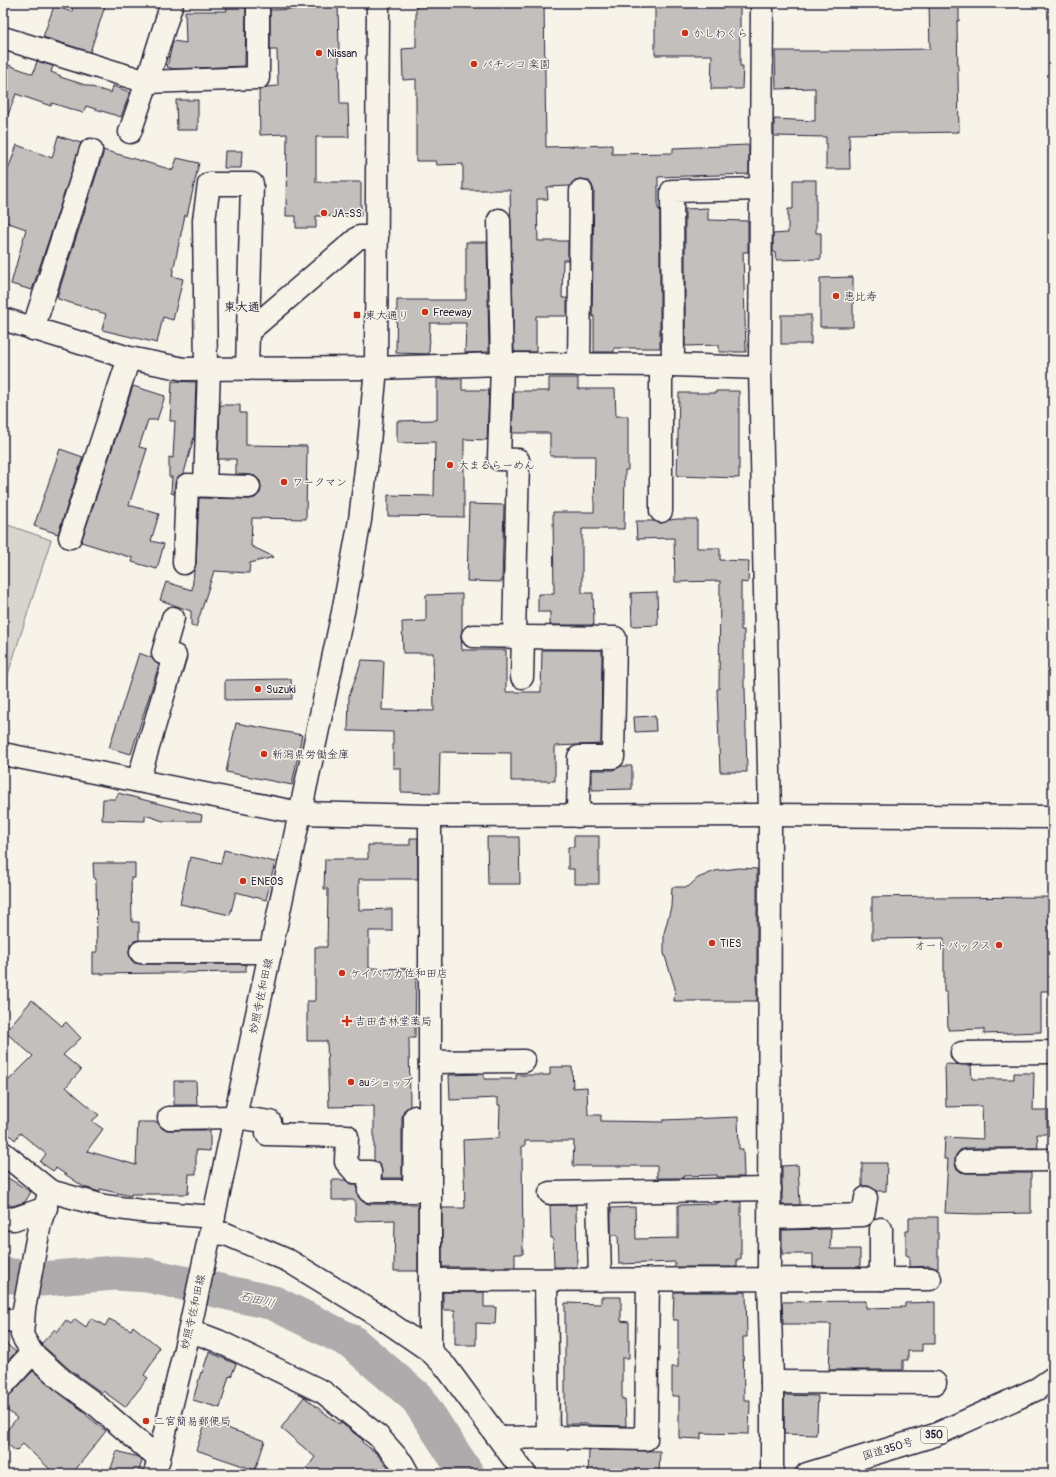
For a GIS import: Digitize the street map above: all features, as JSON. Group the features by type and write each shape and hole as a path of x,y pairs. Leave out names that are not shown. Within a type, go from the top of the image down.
{"main road":[{"path":"130,132 148,82 172,3"},
{"path":"3,38 148,82 258,78 258,3"},
{"name":"妙照寺佐和田線","path":"157,1466 190,1328 271,952 343,612 360,520 376,368 378,3"},
{"path":"762,3 760,368 770,815 769,1278 772,1382 772,1474"},
{"path":"33,329 91,150"},
{"path":"204,485 208,369 204,220 209,184 252,184 247,369"},
{"path":"661,511 672,191 761,189"},
{"path":"579,364 581,191"},
{"path":"499,220 502,364 499,459 518,460 518,637 522,677"},
{"path":"248,332 359,238 376,237"},
{"path":"3,319 130,358 184,369 376,368 502,364 667,365 760,368"},
{"path":"70,537 130,358"},
{"path":"184,563 187,485 249,487"},
{"path":"138,780 174,656 163,653 173,618"},
{"path":"473,636 615,638 613,757 579,757 578,816"},
{"path":"3,754 300,813 430,816 770,815 1053,817"},
{"path":"430,816 430,1351"},
{"path":"141,952 271,952"},
{"path":"962,1053 1053,1052"},
{"path":"430,1062 524,1061"},
{"path":"169,1118 235,1117 270,1122 267,1134 347,1136 346,1162 355,1172 370,1172 369,1191 414,1190 414,1117"},
{"path":"3,1153 45,1207"},
{"path":"968,1161 1053,1160"},
{"path":"550,1193 770,1190"},
{"path":"598,1193 600,1280"},
{"path":"770,1218 863,1215 866,1198"},
{"path":"3,1218 14,1219 45,1207 104,1206 156,1213 226,1234 289,1261 376,1314 430,1351 446,1367 525,1474"},
{"path":"45,1207 17,1317 22,1335 32,1353 62,1380 95,1404 157,1466"},
{"path":"881,1229 881,1279"},
{"path":"430,1280 648,1280 769,1278 930,1279"},
{"path":"546,1280 548,1437"},
{"path":"499,1438 548,1437 646,1439 648,1280"},
{"path":"190,1328 323,1392 378,1436 402,1463 408,1474"},
{"path":"3,1385 32,1353"},
{"name":"国道350号","path":"807,1474 935,1435 1037,1388 1053,1378"},
{"path":"772,1382 935,1383"}],"shaded area":[{"path":"8,525 51,540 3,690 3,541"}],"building":[{"path":"73,3 106,3 90,52 43,37 54,6 72,12"},
{"path":"226,3 244,3 246,10 245,66 174,69 167,67 173,41 186,43 185,11 227,11"},
{"path":"299,3 338,3 340,104 348,104 349,137 316,137 316,182 361,182 361,216 316,216 316,228 296,228 296,216 286,216 287,134 260,135 259,90 266,87 278,86 277,50 270,50 270,10 299,9"},
{"path":"416,3 544,3 546,147 612,145 612,154 673,153 673,148 749,145 749,174 658,177 658,209 660,209 660,348 614,348 614,352 594,352 594,316 592,316 594,191 588,180 581,179 575,180 570,186 547,187 548,199 537,199 538,241 568,241 568,260 563,260 562,298 567,298 567,316 536,316 536,352 514,352 510,190 463,190 463,164 437,165 436,161 416,161 416,79 403,80 402,49 416,48"},
{"name":"かしわくら","path":"655,3 740,3 740,66 743,66 742,89 711,89 712,55 655,55"},
{"path":"929,3 959,3 959,21 957,21 959,132 849,134 850,169 826,169 826,137 774,136 774,119 815,121 815,88 776,89 775,51 874,51 930,49"},
{"path":"37,61 53,66 51,72 61,76 60,77 111,93 113,86 130,92 121,117 86,106 83,113 52,103 51,106 16,94 5,123 3,123 3,63 33,74"},
{"path":"176,100 198,100 198,130 177,130"},
{"path":"58,136 81,143 32,290 11,284 26,229 3,221 3,183 17,145 52,158"},
{"path":"103,150 173,170 177,158 199,163 187,216 185,215 172,276 183,279 173,320 163,317 157,343 102,330 106,314 58,299 57,297"},
{"path":"225,151 242,151 241,168 224,168"},
{"path":"793,180 816,180 816,233 821,233 821,259 776,260 775,252 773,252 773,234 788,233 788,209 793,209"},
{"path":"708,208 708,220 748,221 748,252 743,252 746,352 719,352 719,345 685,346 685,209"},
{"path":"466,242 487,242 489,352 465,353 466,323 430,323 429,354 396,353 397,300 466,300"},
{"name":"恵比寿","path":"853,277 853,327 820,327 820,278"},
{"path":"781,315 811,315 811,344 781,344"},
{"path":"549,378 578,378 578,389 615,389 616,416 628,416 628,470 625,470 624,529 582,529 582,593 593,593 594,625 550,625 550,612 538,612 538,594 554,594 553,512 594,512 595,456 550,456 550,433 512,433 514,391 549,391"},
{"path":"437,379 462,379 462,390 489,390 487,440 464,439 464,517 388,516 388,495 434,496 435,442 397,443 397,421 437,420"},
{"path":"172,381 196,382 194,437 184,473 176,479 174,494 171,493 172,477 169,477 169,457 173,458 175,421 170,421"},
{"path":"133,386 165,396 157,420 148,420 139,447 147,449 129,505 159,514 151,541 164,544 157,569 132,562 133,558 81,542"},
{"path":"716,391 739,391 739,478 677,476 679,393 716,393"},
{"path":"220,405 240,405 240,413 246,413 246,445 307,446 306,519 252,518 251,546 274,557 250,563 249,573 214,571 196,627 191,626 191,611 160,600 166,582 192,590 196,563 199,498 249,499 255,498 260,493 261,488 260,481 255,476 236,474 236,459 218,459"},
{"path":"60,449 83,457 58,534 34,526"},
{"path":"469,504 504,505 502,582 467,581"},
{"path":"677,519 697,519 697,548 720,548 720,560 749,561 748,583 741,582 741,630 744,630 744,688 747,772 720,772 717,689 719,689 720,581 675,582 674,538 637,539 636,521 654,521 661,523"},
{"path":"657,592 658,625 632,626 631,593"},
{"path":"462,594 462,650 506,650 506,692 541,692 542,650 602,650 601,744 555,746 555,781 511,781 511,753 440,752 439,793 401,792 401,768 393,768 393,732 348,731 349,696 362,660 384,661 382,710 434,711 433,653 403,653 402,622 426,621 426,595"},
{"path":"139,653 152,658 159,665 131,754 109,748"},
{"name":"Suzuki","path":"291,679 292,699 225,700 225,680"},
{"path":"655,716 656,731 635,732 634,717"},
{"name":"新潟県労働金庫","path":"236,723 302,735 292,785 226,772"},
{"path":"621,766 632,766 632,789 592,790 592,770 613,770"},
{"path":"118,793 202,815 201,821 163,821 145,815 145,821 102,820 103,799 116,799"},
{"path":"574,836 599,836 599,884 574,884 574,869 568,869 568,847 574,847"},
{"path":"487,837 519,837 520,884 488,884"},
{"path":"410,838 418,838 418,879 359,879 359,910 392,909 392,931 369,931 369,968 416,969 415,1038 409,1038 410,1106 404,1110 402,1117 402,1178 382,1178 381,1167 374,1161 374,1106 329,1107 327,1041 307,1041 307,1001 315,1001 315,947 327,947 328,889 324,889 325,859 368,859 368,845 410,845"},
{"path":"224,850 275,862 266,900 236,892 230,915 180,904 190,857 221,863"},
{"path":"93,863 135,863 135,878 131,878 132,922 139,922 139,940 134,941 130,945 129,952 130,958 134,963 246,964 246,972 93,974 93,952 97,952 96,879 94,879"},
{"name":"TIES","path":"739,868 757,869 757,1001 674,1001 675,988 664,953 664,933 671,907 672,887 688,887 698,878 715,871"},
{"name":"オートバックス","path":"934,896 934,898 1053,897 1053,991 1041,991 1041,1032 984,1034 984,1029 948,1030 947,992 944,992 944,938 872,939 872,897"},
{"path":"32,1000 62,1026 66,1022 81,1038 63,1055 81,1070 66,1087 99,1115 92,1121 103,1129 87,1151 136,1165 138,1122 158,1122 163,1129 169,1130 210,1130 210,1151 196,1150 196,1174 189,1174 188,1194 131,1194 131,1196 100,1189 100,1192 84,1187 56,1168 53,1171 40,1162 46,1154 20,1133 15,1140 3,1129 3,1086 33,1056 5,1032"},
{"path":"945,1064 971,1065 972,1079 1014,1079 1014,1073 1034,1073 1033,1110 1047,1110 1047,1134 1037,1134 1038,1148 967,1148 960,1150 956,1155 955,1161 956,1168 961,1172 967,1173 1031,1173 1031,1213 945,1213 948,1159 944,1159 945,1137 983,1139 982,1106 946,1107"},
{"path":"550,1067 572,1067 573,1088 587,1087 588,1115 601,1115 601,1121 663,1122 663,1120 738,1117 739,1149 743,1149 744,1177 717,1177 717,1175 683,1176 683,1178 657,1178 657,1166 573,1166 574,1141 525,1141 525,1146 522,1146 523,1254 515,1254 515,1267 442,1267 442,1208 465,1208 463,1140 499,1138 500,1105 498,1105 498,1098 450,1100 449,1075 484,1074 484,1079 516,1079 516,1075 550,1075"},
{"path":"174,1081 196,1081 197,1105 174,1105"},
{"path":"862,1163 887,1163 886,1191 876,1191 869,1186 862,1186"},
{"path":"798,1165 800,1205 782,1205 782,1166"},
{"path":"3,1175 31,1192 25,1202 12,1206 3,1202"},
{"path":"332,1180 345,1180 350,1184 357,1184 358,1196 363,1202 369,1204 418,1205 418,1271 394,1271 395,1220 355,1221 355,1200 332,1200"},
{"path":"717,1202 741,1202 741,1259 737,1259 737,1267 675,1267 675,1262 619,1264 618,1235 611,1235 611,1208 635,1207 636,1239 678,1238 678,1205 717,1204"},
{"path":"550,1205 576,1205 577,1267 554,1267"},
{"path":"909,1217 938,1217 938,1269 930,1266 909,1267 909,1256 906,1255 906,1231 909,1231"},
{"path":"831,1229 830,1249 860,1249 860,1267 813,1267 813,1254 782,1254 782,1230"},
{"path":"443,1292 484,1292 484,1307 496,1307 495,1324 476,1323 476,1345 455,1345 455,1310 443,1310"},
{"path":"674,1292 746,1292 747,1337 743,1337 744,1400 750,1400 749,1434 701,1433 701,1439 679,1438 679,1396 672,1396 672,1367 678,1367 678,1320 673,1320"},
{"path":"601,1297 621,1297 621,1321 629,1322 629,1358 622,1358 622,1399 625,1399 626,1426 565,1424 565,1303 601,1304"},
{"path":"866,1301 866,1308 905,1307 905,1303 935,1302 935,1344 922,1344 922,1351 908,1351 908,1360 903,1360 903,1370 829,1370 831,1324 783,1324 782,1302"},
{"path":"91,1318 105,1326 109,1319 131,1330 133,1326 159,1347 154,1360 144,1375 148,1378 125,1407 103,1391 102,1393 70,1370 41,1344 55,1329 57,1332 66,1320 71,1324 75,1319 86,1327"},
{"path":"3,1341 16,1352 3,1366"},
{"path":"209,1352 236,1364 231,1377 229,1376 220,1408 193,1400 201,1372 202,1373"},
{"path":"33,1371 106,1431 72,1474 55,1474 23,1444 16,1451 3,1441 3,1435 17,1418 3,1407 3,1397 7,1397 12,1393"},
{"path":"784,1395 818,1396 816,1435 784,1434"},
{"path":"304,1397 339,1424 340,1422 363,1440 362,1442 376,1453 394,1474 303,1474 315,1457 281,1428"},
{"path":"206,1421 265,1441 255,1470 196,1450"},
{"path":"589,1450 660,1451 659,1474 588,1474"},
{"path":"117,1451 138,1457 142,1461 138,1474 109,1474"}],"waterway":[{"name":"石田川","path":"3,1275 41,1279 115,1273 147,1275 274,1303 352,1342 417,1398 467,1474"}],"place":[{"name":"かしわくら","path":"685,33"},
{"name":"Nissan","path":"319,53"},
{"name":"パチンコ 楽園","path":"474,64"},
{"name":"JA-SS","path":"324,213"},
{"name":"恵比寿","path":"836,296"},
{"name":"Freeway","path":"425,312"},
{"name":"東大通り","path":"357,315"},
{"name":"大まるらーめん","path":"450,465"},
{"name":"ワークマン","path":"284,482"},
{"name":"Suzuki","path":"258,689"},
{"name":"新潟県労働金庫","path":"264,754"},
{"name":"ENEOS","path":"243,881"},
{"name":"TIES","path":"712,943"},
{"name":"オートバックス","path":"999,945"},
{"name":"ケイバッカ佐和田店","path":"342,973"},
{"name":"吉田杏林堂薬局","path":"347,1021"},
{"name":"auショップ","path":"351,1082"},
{"name":"二宮簡易郵便局","path":"146,1421"}],"district":[{"name":"東大通","path":"242,307"}]}
